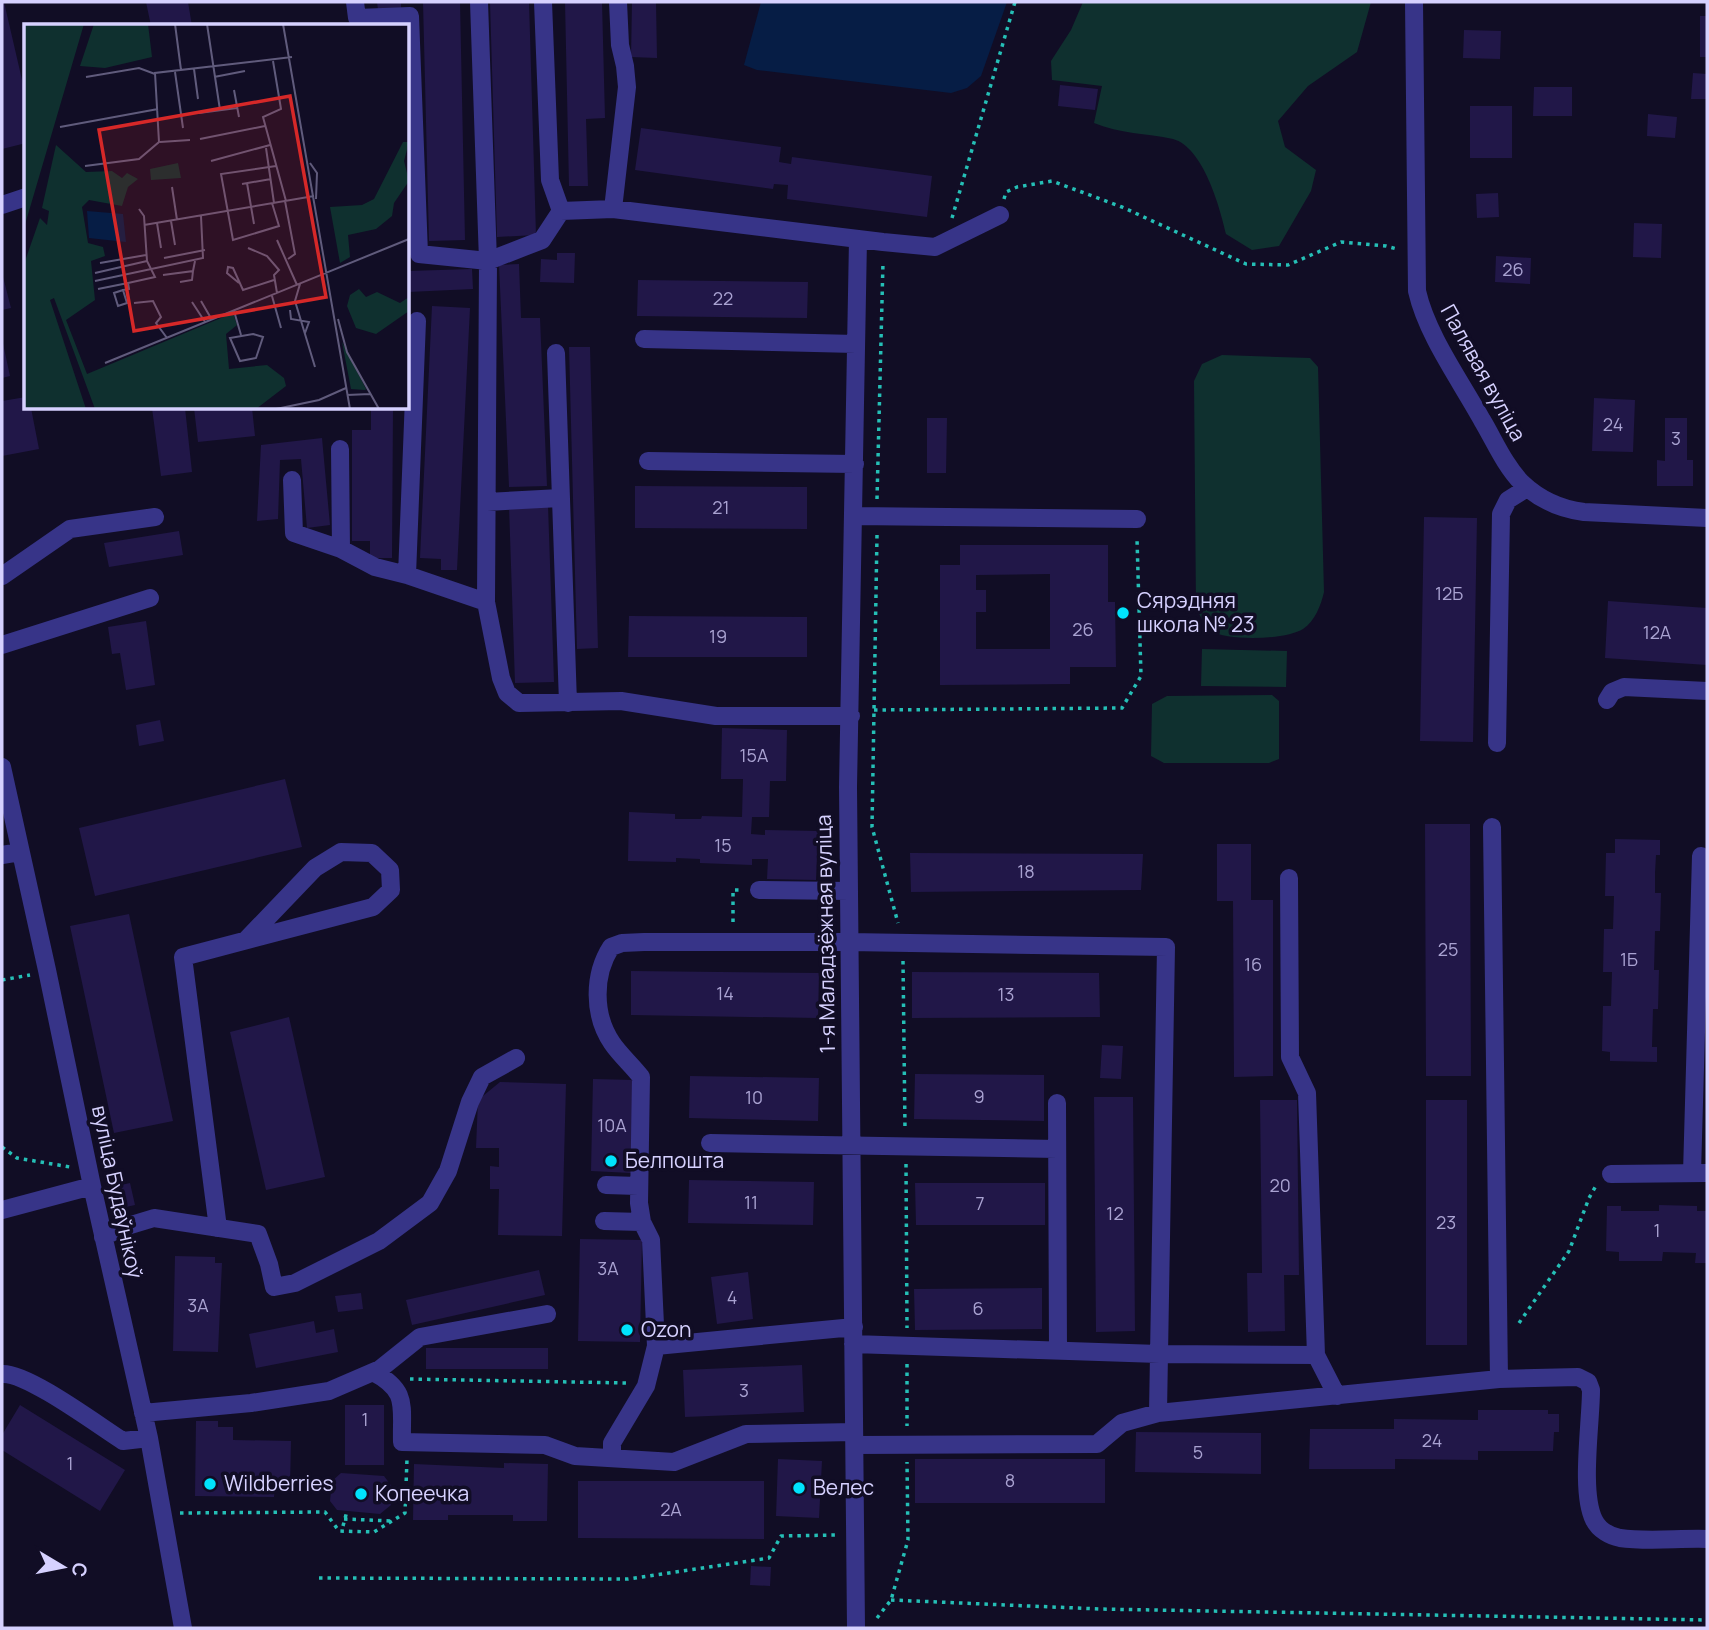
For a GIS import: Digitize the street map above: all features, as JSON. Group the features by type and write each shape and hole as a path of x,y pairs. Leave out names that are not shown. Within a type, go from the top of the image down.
{"street":[{"path":"355,2 356,18 409,9"},
{"path":"479,2 488,261 486,602 507,694 519,703 621,701 716,716 851,716"},
{"path":"543,2 550,180 561,211"},
{"path":"613,209 627,87 620,45 618,2"},
{"name":"Палявая вуліца","path":"1415,2 1417,291 1426,320 1503,456 1527,488 1553,505 1572,510 1707,518"},
{"path":"410,34 419,254 488,261 542,240 561,211"},
{"path":"2,205 24,198"},
{"path":"561,211 613,209 934,247 1000,215"},
{"name":"1-я Маладзёжная вуліца","path":"856,1628 848,787 858,239"},
{"path":"407,575 417,320"},
{"path":"644,339 856,344"},
{"path":"556,353 568,703"},
{"path":"340,449 341,549"},
{"path":"648,461 855,464"},
{"path":"292,480 294,533 341,549 375,567 486,602"},
{"path":"1497,743 1501,514 1508,500 1527,488"},
{"path":"487,502 560,498"},
{"path":"854,516 1137,519"},
{"path":"2,576 70,529 155,517"},
{"path":"2,645 150,598"},
{"path":"1607,700 1612,692 1624,687 1707,691"},
{"name":"вуліца Будаўнікоў","path":"2,767 11,854 47,970 87,1187 103,1237 149,1438 183,1628"},
{"path":"1492,827 1499,1379"},
{"path":"218,1228 183,957 373,906 391,890 390,870 372,853 341,852 314,869 246,940"},
{"path":"1611,1174 1700,1173 1701,856"},
{"path":"1289,878 1290,1057 1307,1093 1316,1355 1337,1396"},
{"path":"759,890 849,891"},
{"path":"611,1458 612,1443 646,1386 656,1346 651,1240 642,1222 638,1186 641,1077 612,1044 604,1030 599,1008 598,988 605,957 611,947 622,943 849,942 1166,947 1158,1413"},
{"path":"103,1237 121,1228 154,1218 258,1234 274,1287 295,1283 379,1241 430,1203 448,1171 470,1102 482,1077 516,1058"},
{"path":"1057,1103 1058,1350"},
{"path":"710,1143 1057,1149"},
{"path":"606,1185 638,1186"},
{"path":"2,1210 87,1187"},
{"path":"604,1222 642,1222"},
{"path":"143,1413 299,1397 329,1391 380,1376 394,1359 420,1337 547,1314"},
{"path":"656,1346 853,1335 1058,1350 1316,1355"},
{"path":"2,1374 11,1373 33,1384 123,1441 149,1438"},
{"path":"380,1376 400,1395 402,1442 545,1445 575,1456 674,1462 746,1434 1097,1444 1122,1423 1158,1413 1499,1379 1578,1377 1588,1382 1591,1390 1589,1503 1594,1521 1605,1532 1619,1538 1707,1539"}],"path":[{"path":"934,247 953,215 1015,2"},
{"path":"1000,215 1006,192 1017,187 1052,181 1122,207 1246,264 1288,265 1341,242 1386,246 1416,256"},
{"path":"874,710 1122,708 1141,676 1137,519"},
{"path":"733,942 733,890 759,890"},
{"path":"2,980 15,979"},
{"path":"2,1147 17,1158 73,1168 78,1171 87,1187"},
{"path":"1499,1350 1569,1251 1598,1182 1611,1174"},
{"path":"380,1376 646,1386"},
{"path":"163,1513 325,1512 339,1531 374,1532 405,1513 407,1454"},
{"path":"343,1526 347,1511"},
{"path":"344,1519 394,1521"},
{"path":"319,1578 628,1579 769,1558 781,1536 855,1535"},
{"path":"891,1600 1112,1609 1707,1620"}],"green space":[{"path":"1083,2 1371,2 1357,52 1308,86 1278,121 1285,147 1316,170 1311,191 1279,246 1252,250 1226,234 1208,179 1193,153 1184,144 1173,139 1094,123 1102,86 1052,80 1051,61 1071,30"},
{"path":"1222,355 1310,358 1318,367 1324,592 1311,622 1295,633 1243,638 1219,634 1206,626 1196,607 1194,381 1202,364"},
{"path":"1202,649 1287,651 1286,687 1201,686"},
{"path":"1272,695 1279,701 1279,759 1269,763 1164,763 1151,756 1152,704 1167,696"}],"water":[{"path":"761,2 1007,2 981,76 967,88 951,93 757,70 744,65"}],"building":[{"path":"4,2 24,88 24,144 2,149"},
{"path":"146,2 188,2 192,24 151,24"},
{"path":"377,2 401,2 401,9 378,10"},
{"path":"423,2 460,2 465,240 429,241"},
{"path":"490,2 529,2 536,235 497,237"},
{"path":"565,2 602,2 605,118 586,119 588,186 569,186"},
{"path":"632,2 656,2 657,58 631,57"},
{"path":"1700,16 1707,16 1707,57 1700,57"},
{"path":"1464,30 1501,31 1500,59 1463,58"},
{"path":"1693,73 1707,74 1707,99 1691,99"},
{"path":"1060,85 1098,89 1095,110 1058,106"},
{"path":"1534,87 1572,87 1572,116 1533,116"},
{"path":"1470,106 1512,106 1512,158 1470,158"},
{"path":"1648,114 1677,117 1675,138 1647,136"},
{"path":"641,128 781,147 779,162 791,164 792,157 932,176 927,217 787,199 788,185 774,184 773,189 635,170"},
{"path":"1498,193 1499,217 1477,218 1476,194"},
{"path":"1634,223 1662,224 1661,258 1633,257"},
{"path":"557,253 575,253 574,283 540,282 541,259 557,260"},
{"path":"1496,256 1531,258 1530,284 1495,282"},
{"path":"519,264 521,318 540,318 547,486 509,487 499,265"},
{"path":"472,269 473,289 410,292 410,271"},
{"path":"2,273 11,308 2,310"},
{"path":"638,280 808,282 807,318 637,316"},
{"path":"432,306 470,308 457,570 441,570 441,559 420,558"},
{"path":"2,339 10,376 2,378"},
{"path":"569,347 590,347 598,648 577,649"},
{"path":"24,397 24,410 31,410 39,449 2,456 2,401"},
{"path":"1594,398 1635,400 1633,452 1592,451"},
{"path":"152,410 185,410 192,472 161,476"},
{"path":"194,410 252,410 255,436 198,442"},
{"path":"371,410 393,410 392,558 370,558 370,541 352,541 352,430 371,430"},
{"path":"927,418 947,418 946,473 927,473"},
{"path":"1665,418 1687,418 1687,460 1693,460 1693,486 1657,486 1657,460 1665,461"},
{"path":"322,438 330,525 307,528 301,459 280,460 278,519 257,521 261,445"},
{"path":"635,486 807,487 807,529 635,528"},
{"path":"548,505 554,682 515,683 509,506"},
{"path":"1424,517 1477,518 1473,742 1420,741"},
{"path":"179,531 183,555 109,567 104,543"},
{"path":"960,545 1108,545 1108,602 1115,602 1116,667 1070,667 1070,684 940,685 940,565 960,565","holes":["1050,574 1050,649 976,649 976,612 986,612 986,590 976,590 976,575"]},
{"path":"1608,601 1707,608 1707,665 1605,658"},
{"path":"629,616 807,617 807,657 628,657"},
{"path":"146,621 155,685 126,690 120,653 112,654 108,627"},
{"path":"160,720 164,741 139,746 136,725"},
{"path":"722,728 787,730 786,781 770,781 769,817 752,817 751,834 765,835 765,830 818,831 816,880 767,879 768,859 752,859 752,865 700,863 700,859 676,858 676,862 628,861 629,812 675,814 675,819 701,819 702,816 742,817 743,779 721,779"},
{"path":"285,779 302,847 95,896 79,828"},
{"path":"1425,824 1470,824 1471,1076 1426,1076"},
{"path":"1615,839 1660,840 1660,855 1656,855 1655,873 1655,893 1661,893 1660,931 1655,931 1654,970 1659,970 1658,1009 1653,1009 1652,1047 1657,1047 1657,1062 1610,1061 1610,1052 1602,1051 1603,1006 1611,1006 1612,972 1603,972 1604,929 1613,929 1614,896 1605,896 1606,853 1615,853"},
{"path":"1217,844 1251,844 1251,900 1273,900 1273,1076 1234,1077 1233,901 1217,901"},
{"path":"910,853 1143,854 1141,890 911,892"},
{"path":"129,914 173,1121 114,1133 70,926"},
{"path":"631,971 819,973 818,1018 631,1015"},
{"path":"912,972 1099,973 1100,1017 912,1018"},
{"path":"289,1017 325,1177 266,1190 230,1032"},
{"path":"1102,1045 1123,1046 1121,1079 1100,1078"},
{"path":"915,1074 1044,1075 1044,1121 914,1119"},
{"path":"690,1076 819,1078 818,1121 689,1118"},
{"path":"593,1079 634,1080 631,1173 591,1171"},
{"path":"500,1082 566,1084 562,1236 498,1235 499,1189 490,1189 490,1166 499,1167 499,1148 476,1148 478,1100"},
{"path":"1094,1097 1133,1097 1135,1331 1096,1332"},
{"path":"1260,1100 1297,1100 1299,1275 1284,1275 1285,1331 1248,1332 1247,1273 1262,1273"},
{"path":"1426,1100 1467,1100 1467,1345 1426,1345"},
{"path":"689,1180 814,1182 813,1225 688,1223"},
{"path":"130,1183 135,1205 121,1208 116,1186"},
{"path":"915,1183 1045,1183 1045,1225 916,1225"},
{"path":"1659,1205 1697,1206 1697,1211 1707,1211 1707,1263 1695,1263 1696,1253 1663,1252 1662,1261 1619,1261 1619,1252 1606,1251 1607,1206 1621,1206 1621,1211 1659,1211"},
{"path":"580,1239 642,1240 640,1342 578,1341"},
{"path":"175,1256 215,1257 215,1263 222,1263 218,1352 173,1351"},
{"path":"539,1270 545,1295 412,1325 406,1300"},
{"path":"748,1272 753,1319 717,1324 711,1277"},
{"path":"1042,1288 1042,1329 915,1330 914,1289"},
{"path":"361,1293 363,1309 338,1312 335,1296"},
{"path":"314,1321 316,1333 334,1329 338,1352 256,1368 249,1334"},
{"path":"426,1348 548,1348 548,1369 426,1369"},
{"path":"802,1365 804,1412 685,1417 683,1370"},
{"path":"20,1405 125,1470 100,1511 2,1450 2,1435"},
{"path":"345,1405 384,1405 384,1465 345,1465"},
{"path":"1478,1410 1548,1410 1548,1414 1559,1414 1559,1432 1554,1432 1553,1451 1478,1451 1478,1460 1395,1459 1395,1469 1309,1469 1310,1429 1394,1429 1394,1419 1478,1420"},
{"path":"196,1421 218,1421 218,1427 233,1427 233,1440 291,1441 290,1486 275,1486 274,1497 195,1496"},
{"path":"1136,1432 1261,1433 1261,1474 1135,1472"},
{"name":"Велес","path":"778,1459 822,1461 819,1518 776,1516"},
{"path":"915,1459 1105,1459 1105,1503 915,1503"},
{"path":"504,1463 548,1464 547,1521 513,1521 513,1515 448,1515 448,1520 413,1520 414,1464 504,1468"},
{"name":"Копеечка","path":"341,1473 384,1476 393,1488 391,1505 380,1514 337,1510 330,1501 332,1481"},
{"path":"578,1481 764,1481 764,1539 578,1538"},
{"path":"751,1566 771,1567 770,1586 750,1585"}],"place":[{"name":"Сярэдняя школа № 23","path":"1123,613"},
{"name":"Белпошта","path":"611,1161"},
{"name":"Ozon","path":"627,1330"},
{"name":"Wildberries","path":"210,1484"},
{"name":"Велес","path":"799,1488"},
{"name":"Копеечка","path":"361,1494"}]}
